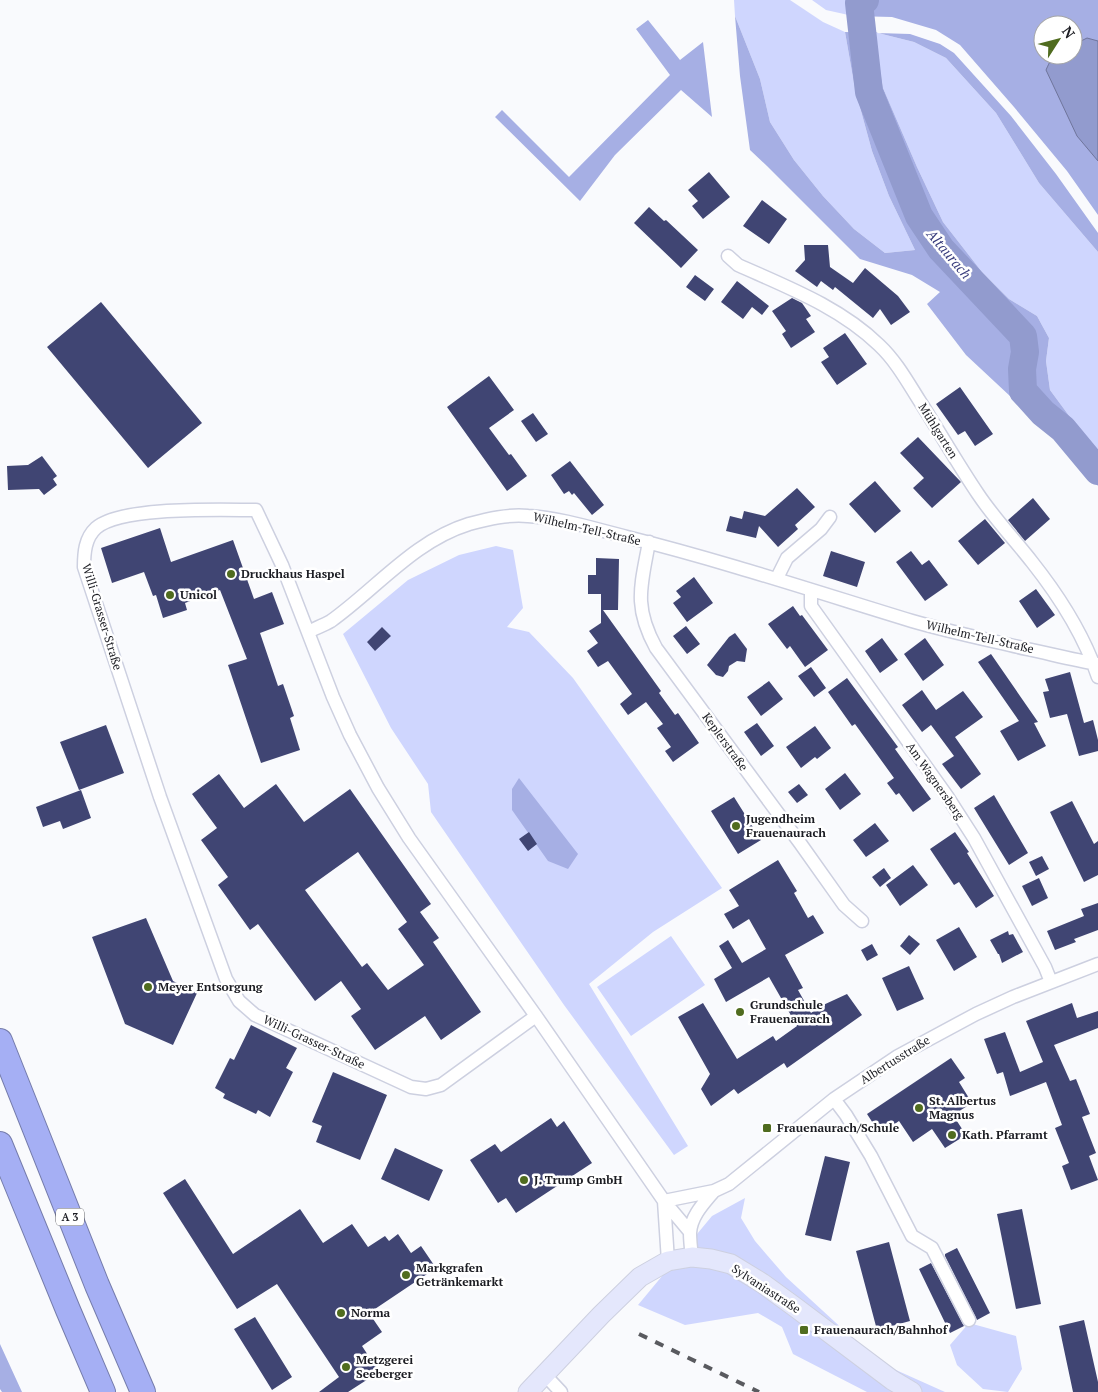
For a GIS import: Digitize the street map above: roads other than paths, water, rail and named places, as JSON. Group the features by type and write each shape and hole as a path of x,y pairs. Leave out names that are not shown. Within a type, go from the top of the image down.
{"highway":[{"name":"A 3","path":"0,1041 97,1286 143,1392"},
{"path":"0,1144 103,1392"}],"street":[{"name":"Mühlgarten","path":"728,256 738,265 825,305 854,324 879,345 899,368 978,494 1047,582 1076,626 1096,664 1098,676"},
{"name":"Willi-Grasser-Straße","path":"536,1016 440,1085 426,1089 411,1087 255,1015 239,1001 226,980 160,797 84,567 87,540 96,528 106,522 141,513 256,510 282,566 333,697 378,788 409,838 536,1016 664,1201 690,1232"},
{"name":"Wilhelm-Tell-Straße","path":"308,632 330,622 419,548 436,538 468,524 498,517 540,517 649,542 777,578 915,622 1096,664"},
{"path":"777,578 787,558 821,528 830,517"},
{"name":"Keplerstraße","path":"649,542 640,588 640,603 643,619 656,648 844,905 862,921"},
{"name":"Am Wagnersberg","path":"811,590 811,606 947,796 974,838 1051,982"},
{"name":"Albertusstraße","path":"664,1201 714,1191 730,1184 834,1099 898,1056 1013,997 1098,964"},
{"path":"834,1099 871,1156 912,1236 932,1248 969,1320"},
{"name":"Albertusstraße","path":"690,1232 692,1222 700,1208 714,1191"},
{"path":"664,1201 668,1261"},
{"path":"690,1232 692,1257"},
{"name":"Sylvaniastraße","path":"528,1392 640,1277 668,1261 692,1257 731,1264 762,1283 892,1380 912,1392"},
{"path":"544,1375 561,1392"}],"waterway":[{"name":"Altaurach","path":"865,0 859,3 869,92 919,216 941,249 1023,336 1025,352 1022,369 1023,391 1043,413 1063,429 1098,471"}],"railway":[{"path":"639,1334 759,1392"}],"place":[{"name":"Druckhaus Haspel","path":"231,574"},
{"name":"Unicol","path":"170,595"},
{"name":"Jugendheim Frauenaurach","path":"736,826"},
{"name":"Meyer Entsorgung","path":"148,987"},
{"name":"Grundschule Frauenaurach","path":"740,1012"},
{"name":"St. Albertus Magnus","path":"919,1108"},
{"name":"Frauenaurach/Schule","path":"767,1128"},
{"name":"Kath. Pfarramt","path":"952,1135"},
{"name":"J. Trump GmbH","path":"524,1180"},
{"name":"Markgrafen Getränkemarkt","path":"406,1275"},
{"name":"Norma","path":"341,1313"},
{"name":"Frauenaurach/Bahnhof","path":"804,1330"},
{"name":"Metzgerei Seeberger","path":"346,1367"}]}
